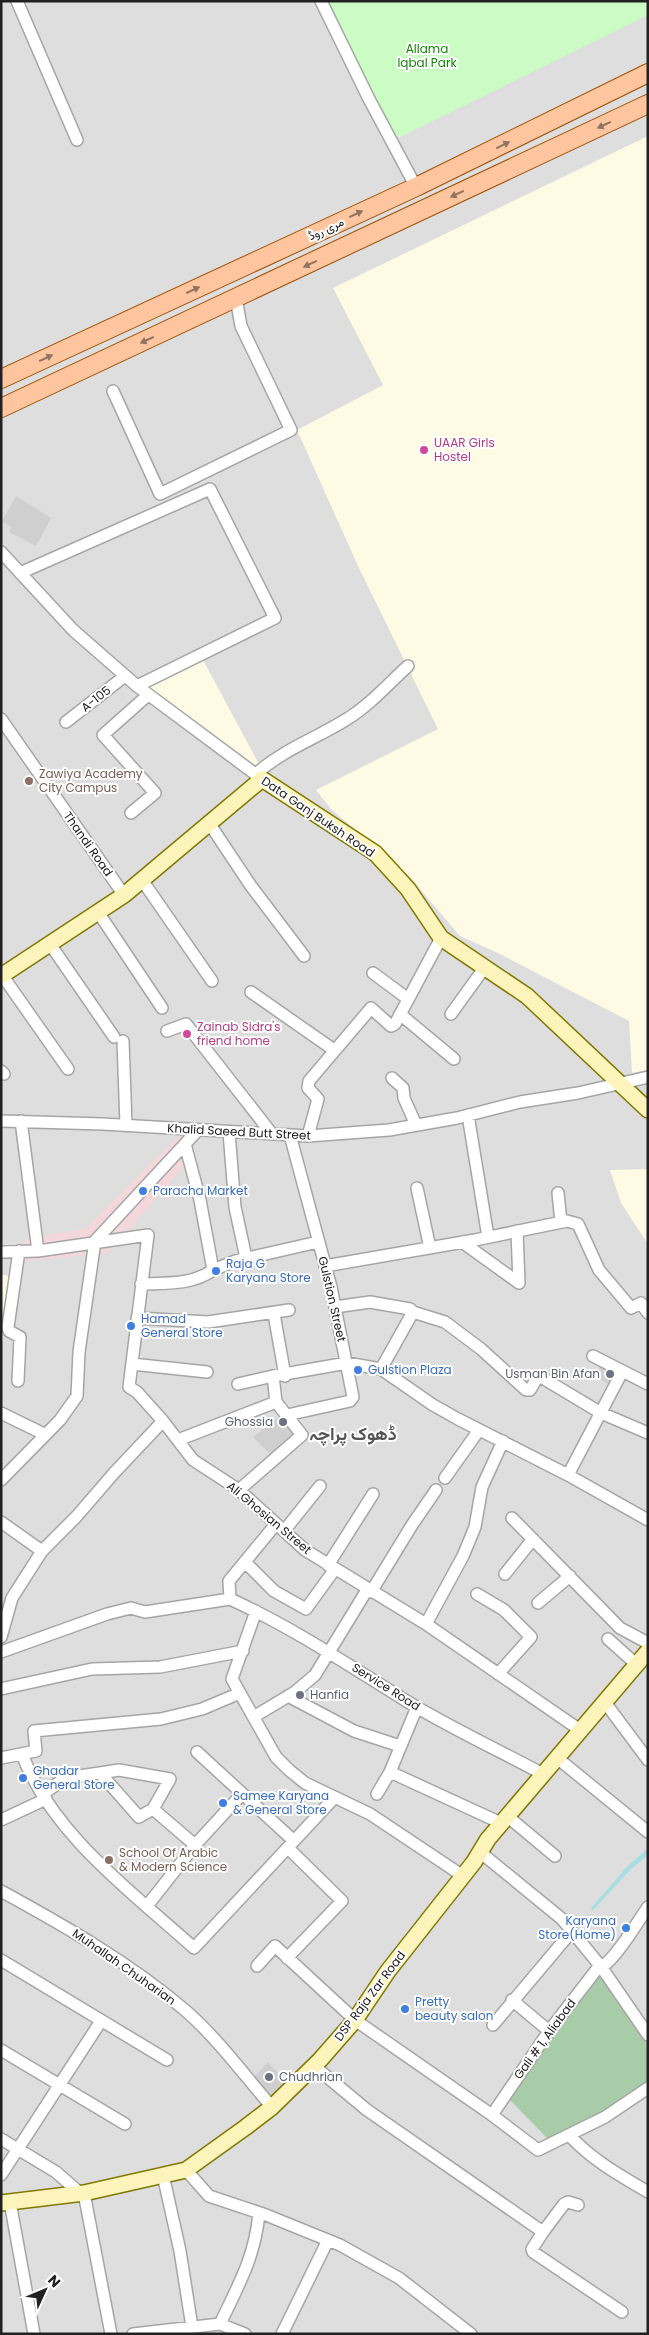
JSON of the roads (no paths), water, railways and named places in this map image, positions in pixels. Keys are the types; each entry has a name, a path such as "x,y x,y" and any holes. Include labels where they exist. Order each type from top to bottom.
{"main road":[{"name":"مری روڈ","path":"1,379 416,187 648,73"},
{"name":"مری روڈ","path":"1,408 648,104"}],"street":[{"path":"17,1 77,140"},
{"path":"321,1 369,99 416,187"},
{"path":"113,391 160,494 291,430 241,326 236,298"},
{"path":"20,573 210,489 275,618 137,686"},
{"name":"Data Ganj Buksh Road","path":"1,552 73,630 148,695 259,777 375,853 408,889 441,938 528,996 623,1084 648,1110"},
{"path":"68,1069 2,976 124,895 210,823 280,755 348,718 376,696 408,666"},
{"name":"A-105","path":"66,722 125,676"},
{"path":"131,813 155,793 104,735 148,695"},
{"name":"Thandi Road","path":"1,719 124,895"},
{"path":"210,823 256,893 304,956"},
{"path":"142,880 212,980"},
{"path":"98,912 162,1008"},
{"path":"308,1136 318,1099 307,1084 371,1008 391,1026 395,1024 441,938"},
{"path":"50,944 119,1039 126,1126"},
{"path":"452,1014 485,968"},
{"path":"373,973 408,999"},
{"path":"251,992 334,1050"},
{"path":"400,1014 454,1059"},
{"path":"167,1031 186,1024 272,1134"},
{"path":"392,1078 403,1088 404,1098 416,1125"},
{"name":"Khalid Saeed Butt Street","path":"1,1121 308,1136 389,1130 468,1116 520,1102 648,1078"},
{"path":"468,1116 488,1237"},
{"path":"21,1121 38,1250"},
{"path":"1,1480 44,1434 60,1420 76,1396 79,1352 95,1241 198,1130"},
{"path":"229,1132 235,1207 246,1258"},
{"name":"Gulstion Street","path":"288,1415 352,1400 347,1363 335,1307 290,1135"},
{"path":"185,1144 200,1200 213,1270"},
{"path":"417,1188 430,1248"},
{"path":"558,1193 561,1222"},
{"path":"325,1266 430,1248 561,1222 578,1224 600,1270 632,1308 646,1305"},
{"path":"462,1242 519,1283 517,1231"},
{"name":"Ali Ghosian Street","path":"95,1241 148,1235 129,1387 137,1392 163,1421 193,1460 239,1490 305,1550 369,1591 426,1624 580,1730"},
{"path":"1,1252 38,1250 95,1241"},
{"path":"141,1284 189,1282 203,1277 213,1270 246,1258 318,1242"},
{"path":"18,1381 20,1337 9,1330 8,1327 20,1251"},
{"path":"335,1307 370,1302 410,1309 413,1312 445,1322 481,1349 526,1390 530,1390 537,1378 541,1377 601,1413 648,1433"},
{"path":"137,1318 208,1322 274,1314 290,1310"},
{"path":"382,1369 413,1312"},
{"path":"239,1490 302,1435 276,1402 279,1376 274,1314"},
{"path":"593,1356 648,1384"},
{"path":"238,1384 347,1363 382,1369 433,1405 568,1475 648,1520"},
{"path":"132,1364 207,1372"},
{"path":"568,1475 622,1372"},
{"path":"178,1440 276,1402"},
{"path":"1,1413 44,1434"},
{"path":"1,1637 12,1598 42,1551 76,1517 163,1421"},
{"path":"445,1478 479,1430"},
{"path":"426,1624 472,1534 480,1510 482,1487 503,1441"},
{"path":"1,1652 107,1614 131,1608 145,1612 230,1599 229,1581 245,1562 320,1486"},
{"path":"255,1716 288,1696 315,1674 436,1490"},
{"path":"245,1562 274,1591 306,1609 373,1494"},
{"path":"512,1518 645,1655"},
{"path":"1,1522 42,1551"},
{"path":"505,1574 533,1539"},
{"path":"538,1603 570,1576"},
{"path":"477,1594 504,1610 531,1637 498,1674"},
{"name":"Service Road","path":"230,1599 256,1611 363,1672 418,1707 542,1774"},
{"path":"256,1611 232,1679 255,1716 276,1757 288,1770 305,1783 370,1814 463,1876"},
{"path":"608,1639 645,1655"},
{"path":"1,1689 92,1669 160,1667 242,1651"},
{"name":"DSP Raja Zar Road","path":"5,2203 82,2194 186,2170 272,2107 314,2066 355,2020 404,1950 463,1876 504,1820 645,1655"},
{"path":"1,1758 36,1751 34,1731 162,1719 202,1709 240,1693"},
{"path":"288,1696 354,1731 400,1746"},
{"path":"604,1701 648,1760"},
{"path":"377,1794 390,1772 418,1707"},
{"path":"197,1752 291,1844 342,1901 288,1958"},
{"path":"22,1754 31,1778 44,1797 104,1870 148,1906 194,1948 334,1798"},
{"path":"556,1758 648,1832"},
{"path":"1,1820 44,1797 65,1778 119,1770 170,1779 153,1809 139,1817 100,1773"},
{"path":"390,1772 504,1820 555,1856"},
{"path":"148,1906 195,1845 241,1795"},
{"path":"153,1809 195,1845"},
{"path":"480,1852 517,1884 545,1904 572,1931 602,1968 648,2035"},
{"name":"Muhallah Chuharian","path":"1,1891 76,1932 134,1971 185,2011 207,2032 272,2107"},
{"name":"Gali # 1, Aliabad","path":"492,2115 549,2031 597,1969 602,1968 648,1907"},
{"path":"493,2025 512,2000 572,1931"},
{"path":"256,1966 275,1946 355,2020 492,2115 538,2150 605,2117 648,2088"},
{"path":"1,1960 167,2060"},
{"path":"512,2000 549,2031"},
{"path":"1,2175 101,2021"},
{"path":"1,2050 125,2124"},
{"path":"314,2066 367,2110 544,2232"},
{"path":"569,2136 605,2167 648,2192"},
{"path":"1,2139 56,2172 82,2194 111,2334"},
{"path":"186,2170 209,2196 259,2212 328,2240 399,2278 471,2334"},
{"path":"164,2175 180,2251 192,2326"},
{"path":"578,2205 568,2202 564,2204 532,2249 533,2252 622,2312"},
{"path":"5,2203 34,2334"},
{"path":"220,2324 246,2269 256,2240 259,2212"},
{"path":"282,2334 328,2240"},
{"path":"133,2334 175,2331 192,2326 220,2324 245,2334"}],"waterway":[{"path":"648,1850 628,1868 593,1908 630,1868 648,1853"}],"place":[{"name":"UAAR Girls Hostel","path":"424,450"},
{"name":"Zawiya Academy City Campus","path":"29,781"},
{"name":"Zainab Sidra's friend home","path":"187,1034"},
{"name":"Paracha Market","path":"143,1191"},
{"name":"Raja G Karyana Store","path":"216,1271"},
{"name":"Hamad General Store","path":"131,1326"},
{"name":"Gulstion Plaza","path":"358,1370"},
{"name":"Usman Bin Afan","path":"610,1374"},
{"name":"Ghossia","path":"283,1422"},
{"name":"Hanfia","path":"300,1695"},
{"name":"Ghadar General Store","path":"23,1778"},
{"name":"Samee Karyana & General Store","path":"223,1803"},
{"name":"School Of Arabic & Modern Science","path":"109,1860"},
{"name":"Karyana Store(Home)","path":"626,1928"},
{"name":"Pretty beauty salon","path":"405,2009"},
{"name":"Chudhrian","path":"269,2077"}],"district":[{"name":"ڈھوک پراچہ","path":"353,1434"}],"park label":[{"name":"Allama Iqbal Park","path":"427,56"}]}
